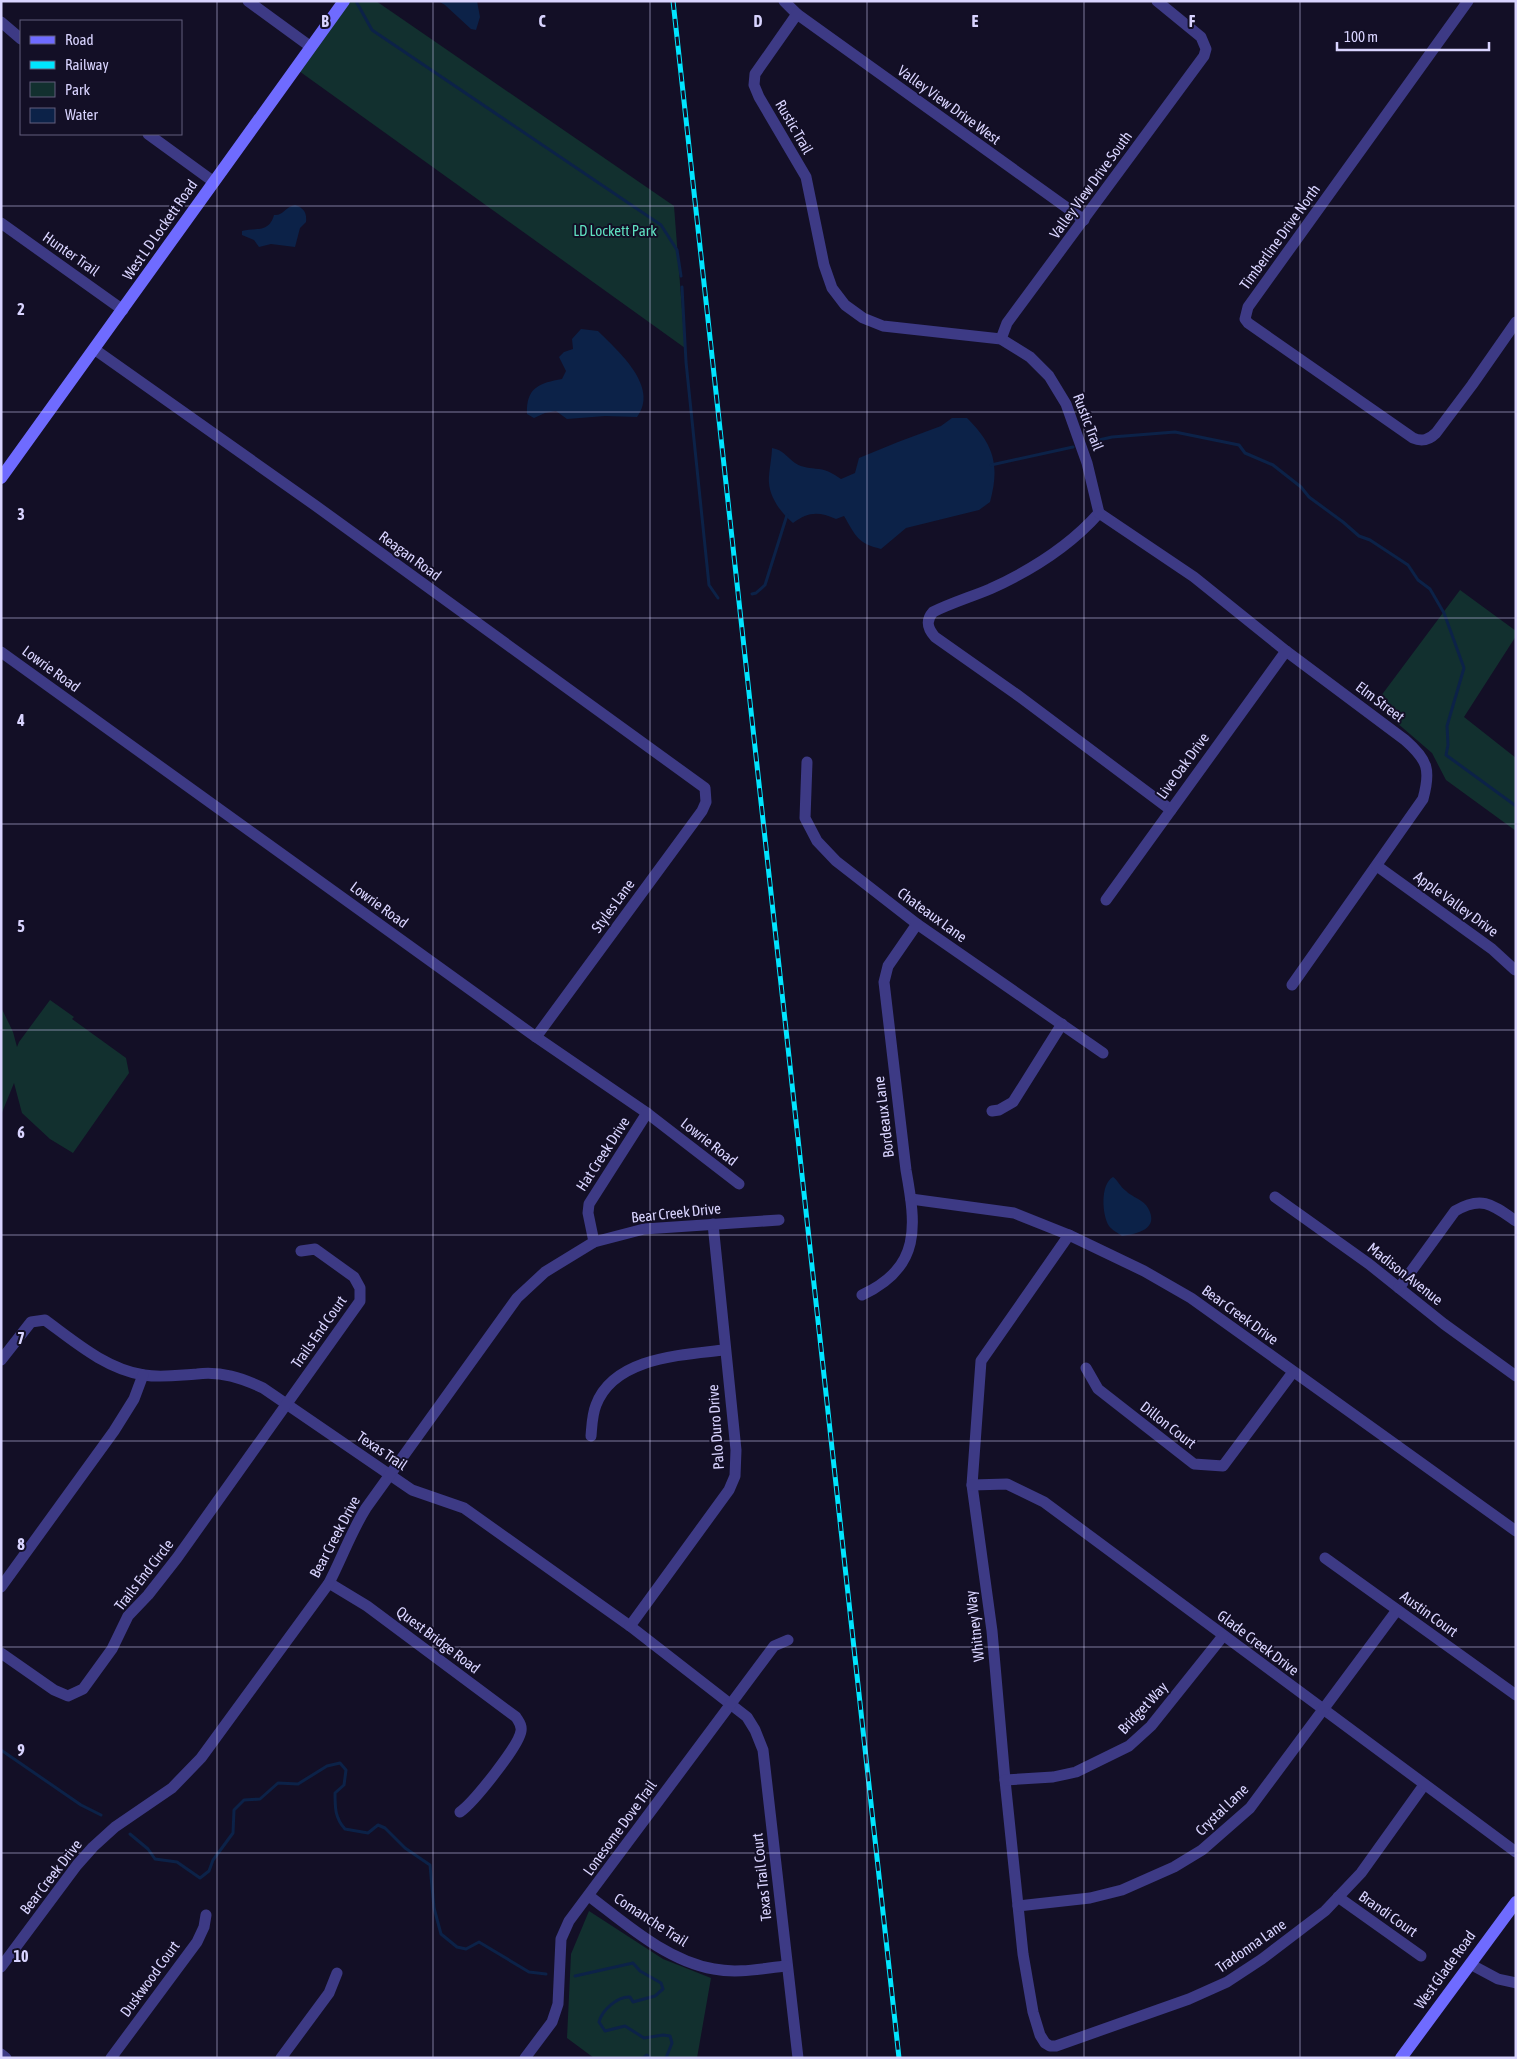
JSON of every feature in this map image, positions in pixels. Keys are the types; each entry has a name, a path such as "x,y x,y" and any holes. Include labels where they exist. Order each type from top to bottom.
{"main road":[{"name":"West L D Lockett Road","path":"1,478 344,1"},
{"name":"West Glade Road","path":"1403,2055 1516,1902"}],"street":[{"path":"248,1 311,47"},
{"name":"Valley View Drive West","path":"784,1 797,14 1084,220"},
{"name":"Valley View Drive South","path":"1001,339 1007,324 1204,56 1205,42 1201,37 1157,1"},
{"name":"Timberline Drive North","path":"1468,1 1244,315 1248,323 1418,440 1429,439 1436,433 1516,322"},
{"name":"Rustic Trail","path":"797,14 755,74 754,84 759,97 806,177 824,265 832,288 845,305 863,318 883,326 1001,339 1030,356 1049,376 1062,395 1087,462 1099,513"},
{"path":"1,22 20,38"},
{"path":"149,135 214,182"},
{"name":"Hunter Trail","path":"1,223 123,310"},
{"name":"Reagan Road","path":"94,349 316,506 689,776 704,788 705,791"},
{"path":"1099,513 1072,542 998,585 933,612 928,617 928,626 935,637 1016,694 1171,810"},
{"name":"Elm Street","path":"1099,513 1194,577 1286,651 1405,740 1425,760 1428,778 1423,799 1292,985"},
{"name":"Live Oak Drive","path":"1106,900 1286,651"},
{"name":"Lowrie Road","path":"1,652 536,1037 647,1113 739,1184"},
{"name":"Chateaux Lane","path":"807,762 804,798 805,818 817,841 836,861 917,924 1103,1053"},
{"name":"Styles Lane","path":"536,1037 702,811 706,802 705,791"},
{"name":"Apple Valley Drive","path":"1377,866 1492,949 1515,970"},
{"name":"Bordeaux Lane","path":"862,1295 892,1276 904,1258 912,1235 911,1199 884,982 888,966 917,924"},
{"path":"992,1111 998,1110 1012,1102 1062,1024"},
{"name":"Hat Creek Drive","path":"594,1242 588,1213 589,1204 647,1113"},
{"name":"Madison Avenue","path":"1275,1197 1369,1264 1444,1324 1516,1376"},
{"name":"Bear Creek Drive","path":"911,1199 1014,1213 1069,1235 1144,1271 1191,1298 1516,1531"},
{"path":"1399,1288 1455,1211 1460,1208 1476,1203 1493,1204 1516,1221"},
{"name":"Bear Creek Drive","path":"1,1967 77,1865 93,1847 115,1827 172,1788 201,1758 329,1583 356,1524 517,1298 545,1272 594,1242 644,1229 779,1220"},
{"name":"Palo Duro Drive","path":"630,1626 719,1505 735,1476 736,1450 712,1224"},
{"name":"Whitney Way","path":"1042,2038 1033,2012 1024,1964 992,1631 972,1485 981,1361 1069,1235"},
{"name":"Trails End Court","path":"288,1403 360,1301 360,1288 354,1277 315,1249 301,1251"},
{"name":"Texas Trail","path":"1,1360 31,1322 45,1320 92,1355 143,1375 170,1377 198,1373 220,1374 240,1378 263,1388 288,1403 412,1490 464,1508 630,1626 729,1705"},
{"path":"591,1436 593,1414 597,1403 610,1385 627,1372 658,1359 724,1350"},
{"name":"Dillon Court","path":"1086,1368 1098,1389 1194,1464 1222,1466 1294,1372"},
{"path":"1,1587 114,1431 134,1399 143,1375"},
{"name":"Trails End Circle","path":"1,1653 54,1690 68,1696 83,1689 112,1649 128,1616 148,1595 177,1558 288,1403"},
{"name":"Glade Creek Drive","path":"972,1485 1007,1484 1044,1502 1322,1711 1516,1852"},
{"name":"Austin Court","path":"1325,1558 1516,1695"},
{"name":"Quest Bridge Road","path":"329,1583 367,1606 516,1717 520,1723 521,1730 517,1742 473,1800 460,1812"},
{"name":"Crystal Lane","path":"1018,1906 1090,1898 1122,1890 1174,1867 1202,1850 1250,1808 1397,1610"},
{"name":"Bridget Way","path":"1005,1780 1053,1777 1076,1772 1128,1746 1151,1726 1222,1636"},
{"name":"Lonesome Dove Trail","path":"525,2058 552,2022 558,2004 561,1939 569,1920 589,1896 774,1646 788,1640"},
{"name":"Texas Trail Court","path":"729,1705 747,1717 755,1730 763,1750 798,2058"},
{"name":"Tradonna Lane","path":"1042,2038 1050,2046 1056,2046 1190,1999 1227,1982 1262,1960 1326,1911 1361,1873 1424,1785"},
{"name":"Comanche Trail","path":"589,1896 631,1928 689,1963 715,1970 738,1971 787,1966"},
{"name":"Brandi Court","path":"1338,1897 1421,1956"},
{"name":"Duskwood Court","path":"111,2058 197,1942 204,1927 206,1915"},
{"path":"1470,1964 1498,1979 1516,1983"},
{"path":"282,2058 328,1993 337,1973"},
{"path":"1,2054 6,2058"}],"green space":[{"name":"LD Lockett Park","path":"349,1 376,1 674,206 685,348 299,71"},
{"path":"1460,590 1516,631 1516,636 1464,717 1516,758 1516,831 1446,780 1432,753 1375,704"},
{"path":"50,1000 74,1017 72,1019 126,1058 129,1073 73,1153 50,1139 22,1113 14,1083 1,1115 1,1007 13,1032 17,1047"},
{"path":"589,1911 663,1959 711,1978 697,2058 594,2058 567,2038 571,1954"}],"water":[{"path":"438,1 477,1 480,17 476,30 471,29"},
{"path":"295,205 303,209 306,222 300,228 295,247 271,244 259,247 254,240 242,235 242,231 261,229 269,225 274,215 280,214"},
{"path":"581,329 598,331 634,370 643,394 643,406 637,417 605,416 567,419 556,411 534,418 527,414 529,398 536,388 547,382 562,379 566,371 559,357 564,352 573,349 572,339"},
{"path":"952,418 967,418 983,437 992,456 994,477 990,502 979,510 906,528 881,549 873,547 858,538 844,516 836,519 813,514 793,523 774,500 769,480 772,448 782,452 798,465 825,470 841,479 855,473 859,458 941,426"},
{"path":"1113,1177 1124,1189 1148,1208 1151,1221 1149,1226 1140,1232 1122,1236 1109,1226 1105,1215 1104,1193 1106,1186"}],"waterway":[{"path":"357,3 372,30 661,225 677,250 681,276"},
{"path":"682,287 686,362 709,585 718,598"},
{"path":"1090,442 1112,437 1175,432 1239,445 1245,453 1273,465 1301,487 1309,497 1359,536 1370,540 1408,565 1418,580 1430,589 1444,613 1464,668 1447,726 1448,745 1446,755 1516,806"},
{"path":"991,465 1073,447"},
{"path":"752,594 765,585 787,515"},
{"path":"1,1750 81,1805 101,1815"},
{"path":"130,1834 148,1849 155,1859 177,1862 200,1878 209,1871 213,1860 233,1833 234,1810 244,1800 260,1799 278,1783 298,1784 327,1766 340,1763 346,1770 344,1785 335,1793 339,1821 345,1829 368,1833 378,1825 385,1828 405,1848 430,1865 434,1908 441,1934 457,1947 466,1949 479,1942 529,1972 546,1974"},
{"path":"575,1976 633,1963 640,1971 661,1983 663,1989 655,1996 633,2002 630,1997 616,2001 603,2013 599,2022 605,2031 625,2026 644,2038 663,2035 670,2036 672,2043 666,2058"},
{"path":"643,2058 647,2055 650,2058"}],"railway":[{"path":"673,1 899,2058"}]}
